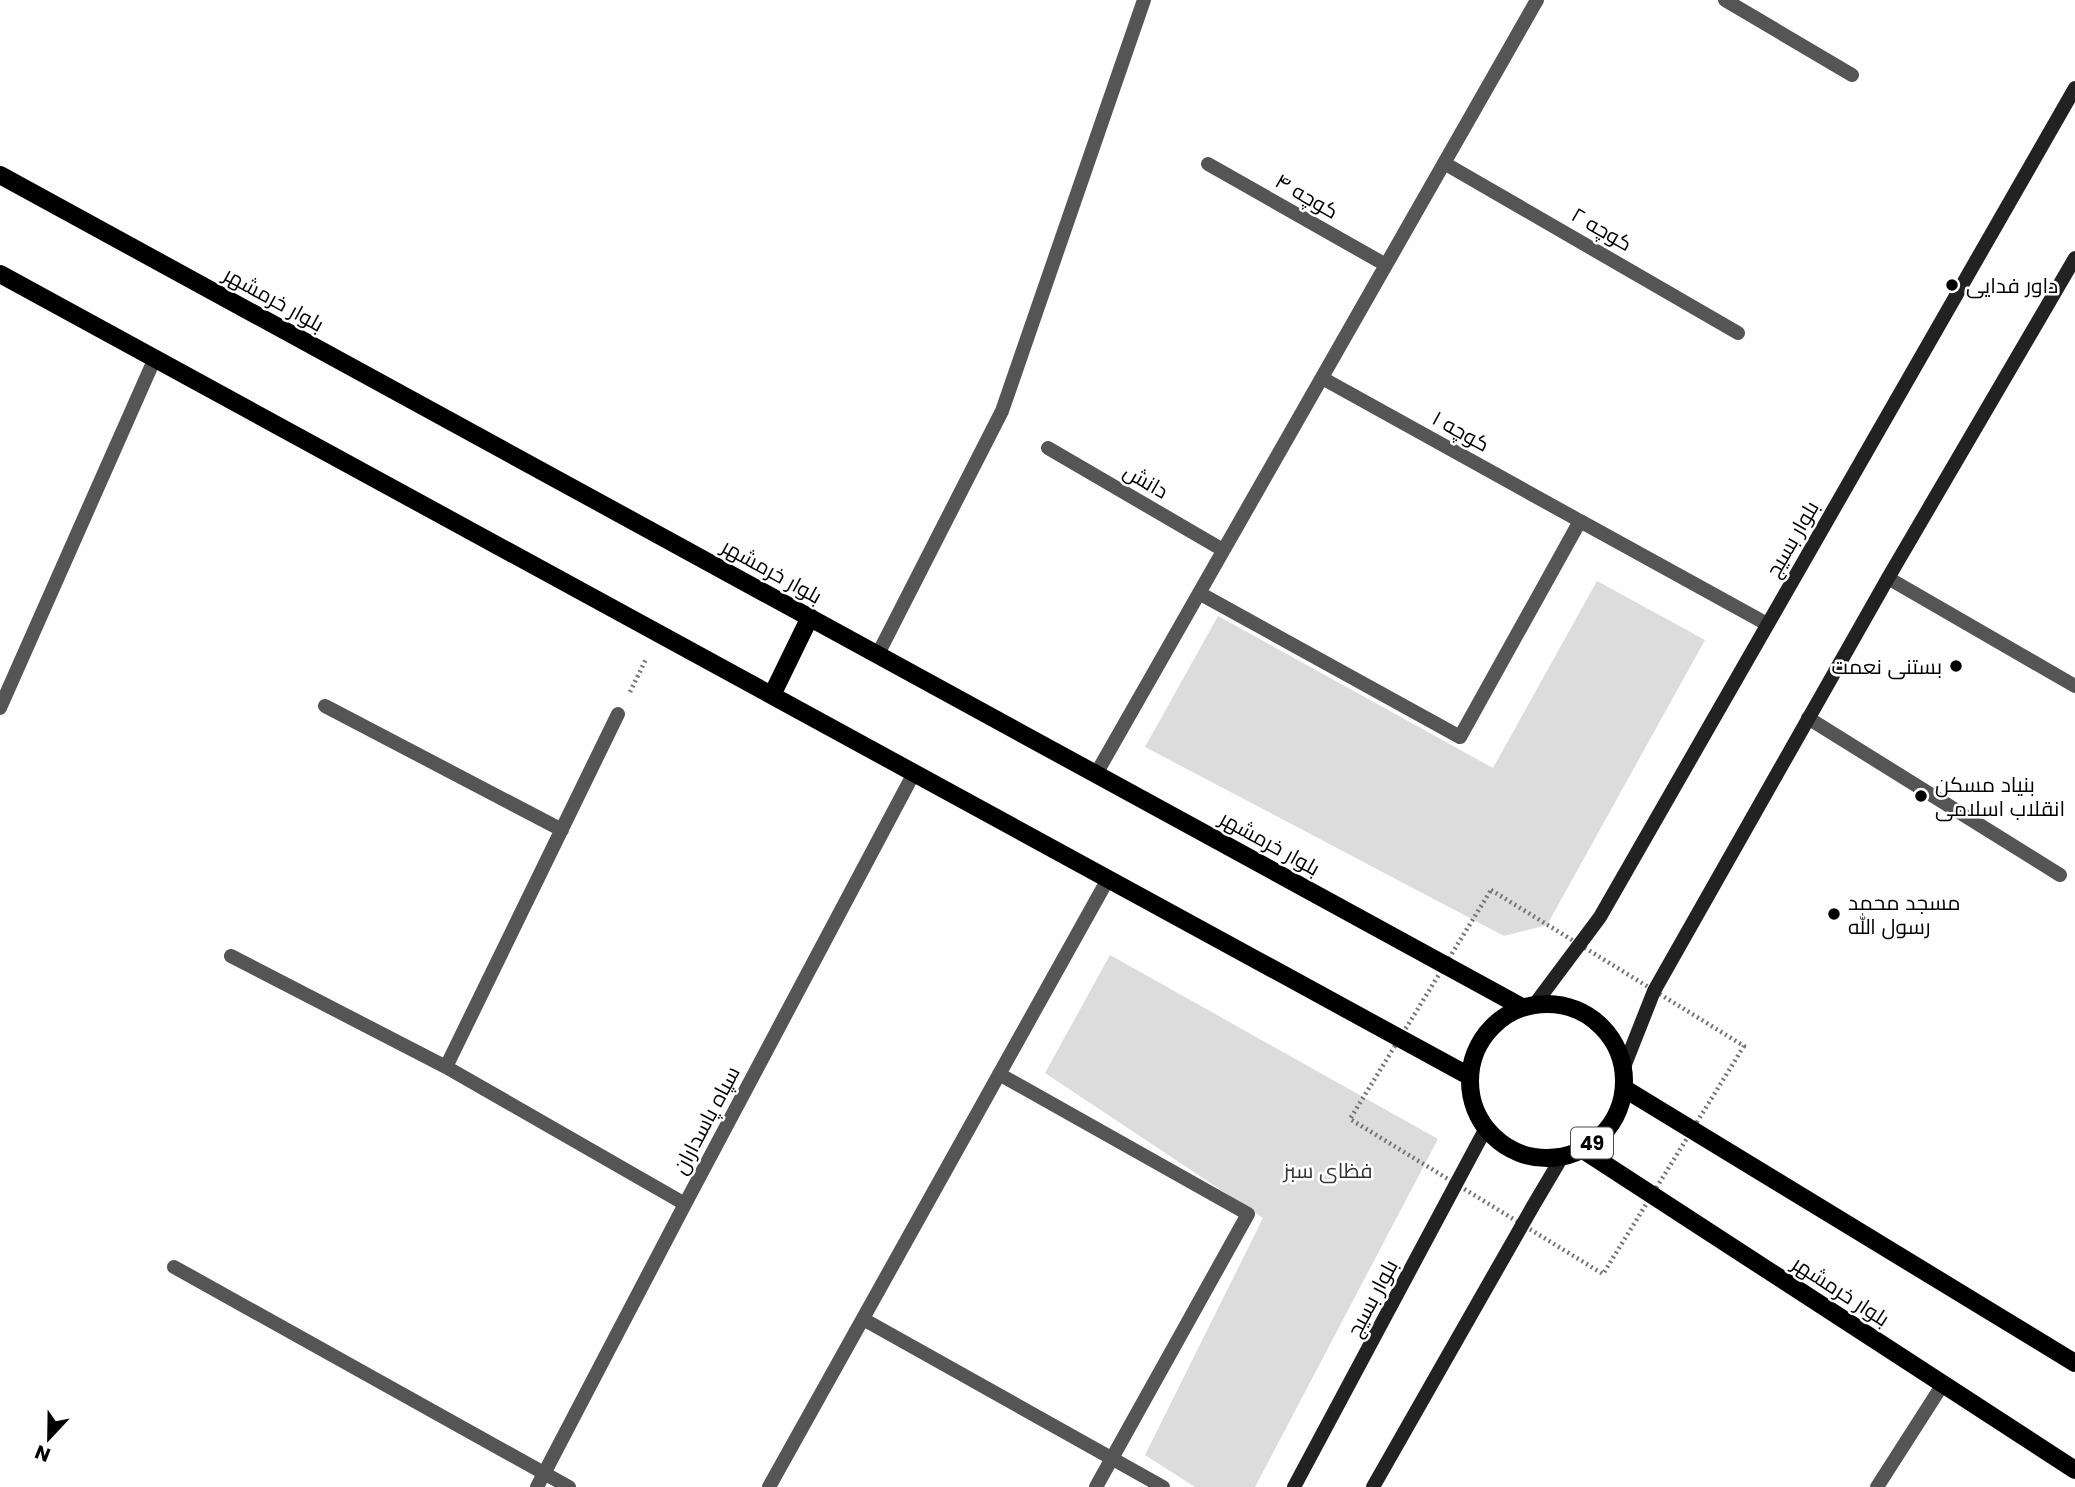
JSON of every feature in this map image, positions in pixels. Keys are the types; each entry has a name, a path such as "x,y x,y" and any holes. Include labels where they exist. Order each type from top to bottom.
{"main road":[{"name":"بلوار بسیج","path":"1529,1005 1600,917 2075,88"},
{"name":"بلوار خرمشهر","path":"0,175 1445,965 1529,1005"},
{"name":"49","path":"1624,1068 1654,991 1888,578 2075,258"},
{"path":"0,274 1469,1076 1474,1054 1485,1033 1502,1017 1529,1005"},
{"path":"772,695 810,617"},
{"name":"49","path":"1469,1076 1473,1104 1486,1128 1502,1144 1520,1154 1541,1158 1563,1157 1583,1150 1604,1135 1618,1114 1625,1089 1624,1068 1616,1045 1602,1025 1582,1011 1560,1004 1529,1005"},
{"path":"1625,1089 2075,1363"},
{"name":"بلوار بسیج","path":"1294,1487 1486,1128"},
{"name":"بلوار خرمشهر","path":"1583,1150 2075,1470"},
{"name":"49","path":"1373,1487 1563,1157"}],"street":[{"path":"878,654 1002,411 1144,0"},
{"path":"1096,774 1537,0"},
{"path":"1725,0 1852,75"},
{"name":"کوچه ۲","path":"1444,163 1738,333"},
{"name":"کوچه ۴","path":"1208,164 1386,265"},
{"path":"0,708 155,358"},
{"name":"کوچه ۱","path":"1322,378 1767,624"},
{"name":"دانش","path":"1048,448 1223,550"},
{"path":"1199,593 1460,737 1580,521"},
{"path":"1888,578 2075,686"},
{"path":"325,706 562,830"},
{"path":"446,1067 618,714"},
{"path":"1808,718 2060,875"},
{"name":"سپاه پاسداران","path":"537,1487 914,773"},
{"path":"769,1487 1108,879"},
{"path":"231,956 446,1067 685,1204"},
{"path":"999,1074 1248,1214 1096,1487"},
{"path":"174,1267 569,1487"},
{"path":"863,1319 1163,1487"},
{"path":"1877,1487 1943,1384"}],"path":[{"path":"618,714 659,634"},
{"path":"1491,890 1744,1046 1603,1274 1350,1119 1445,965 1491,890"}],"green space":[{"path":"1597,581 1705,640 1547,925 1504,936 1145,747 1218,616 1493,768"},
{"name":"فظای سبز","path":"1110,955 1438,1139 1255,1487 1195,1487 1145,1455 1263,1218 1045,1073"}],"place":[{"name":"داور فدایی","path":"1952,285"},
{"name":"بستنی نعمت","path":"1956,666"},
{"name":"بنیاد مسکن انقلاب اسلامی","path":"1921,796"},
{"name":"مسجد محمد رسول الله","path":"1834,914"}]}
